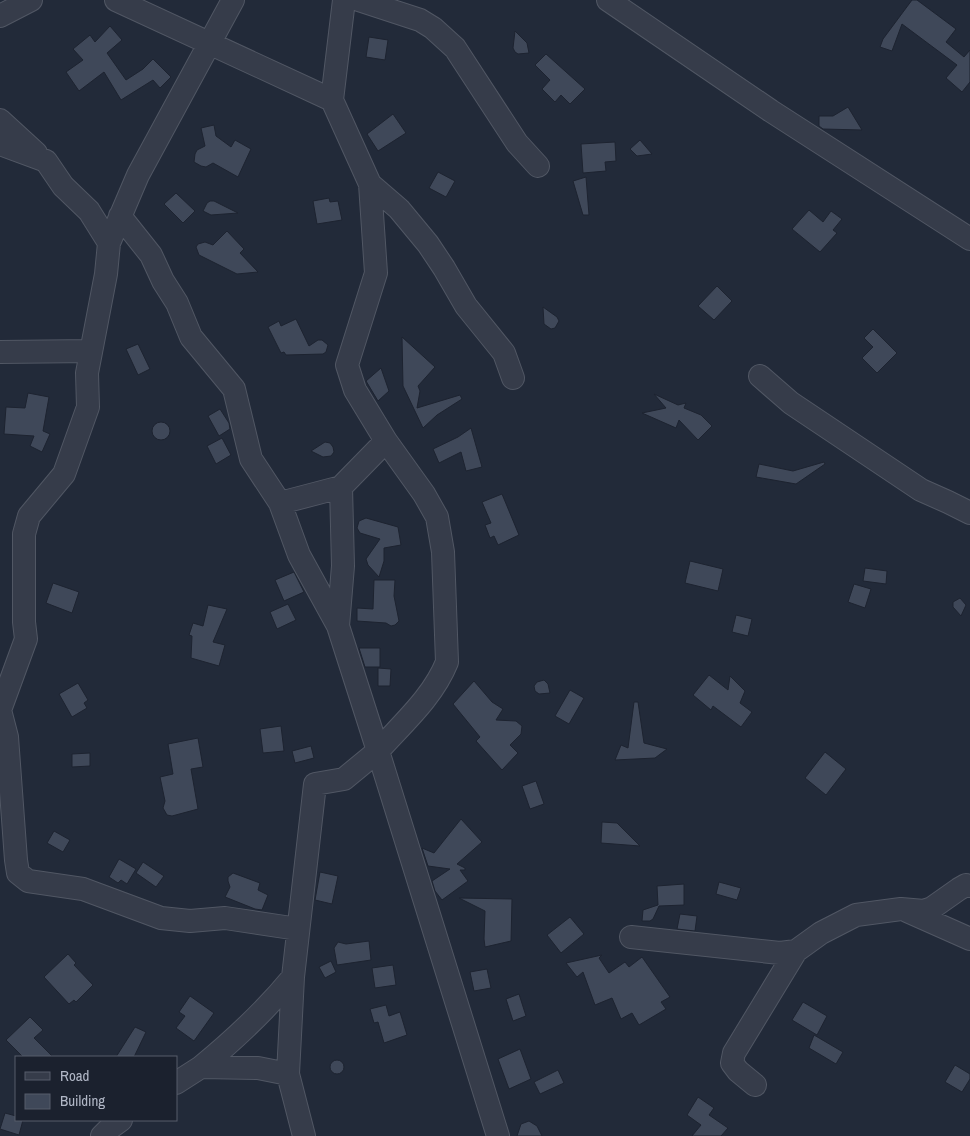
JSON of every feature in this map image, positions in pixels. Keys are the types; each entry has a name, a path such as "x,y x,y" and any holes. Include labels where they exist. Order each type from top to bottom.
{"street":[{"path":"0,16 31,0"},
{"path":"233,0 138,175 109,243 106,274 87,373 88,407 64,474 29,516 26,523 24,544 24,622 26,639 0,710 7,737 18,873 28,881 83,889 161,918 190,921 225,918 298,929"},
{"path":"304,1136 288,1074 293,977 315,784 344,779 378,750 430,694 441,678 447,662 443,552 437,517 424,494 386,441 355,390 347,365 376,273 370,184 332,100 344,0"},
{"path":"359,0 420,20 444,37 455,48 517,143 538,166"},
{"path":"608,0 772,111 970,239"},
{"path":"115,1 332,100"},
{"path":"0,120 46,161 63,186 89,211 109,243"},
{"path":"0,144 46,161"},
{"path":"370,184 399,209 428,244 466,306 504,353 513,378"},
{"path":"120,216 151,255 191,337 234,389 251,459 280,503 299,555 338,626 498,1136"},
{"path":"0,352 91,351"},
{"path":"760,376 791,403 921,490 970,513"},
{"path":"280,503 340,487 386,441"},
{"path":"338,626 343,566 340,487"},
{"path":"756,1085 738,1071 732,1062 734,1054 796,951 821,933 847,919 864,913 901,909 924,911 932,908 966,885 970,886"},
{"path":"901,909 970,939"},
{"path":"631,937 780,953 796,951"},
{"path":"178,1082 201,1067 229,1044 271,1003 293,977"},
{"path":"201,1067 258,1068 288,1074"},
{"path":"102,1136 120,1121"}],"building":[{"path":"912,0 917,0 956,29 946,42 964,57 970,50 970,82 962,92 946,78 957,65 902,24 892,51 880,47 883,39"},
{"path":"110,26 122,40 107,53 126,80 143,69 153,59 171,77 160,88 153,80 121,100 104,72 79,91 66,72 83,60 73,49 90,35 95,42"},
{"path":"515,31 527,43 529,53 518,54 515,52 513,48"},
{"path":"369,37 388,40 385,60 366,57"},
{"path":"546,54 585,89 570,104 561,95 555,102 542,89 550,80 535,65"},
{"path":"848,107 862,130 823,129 819,126 819,116 833,116"},
{"path":"393,114 406,133 378,151 367,134"},
{"path":"214,125 216,136 231,147 235,140 251,149 238,177 213,163 206,167 194,162 197,150 205,146 201,128"},
{"path":"640,140 652,154 637,156 630,149"},
{"path":"615,142 616,161 605,162 606,171 583,173 581,144"},
{"path":"438,172 455,181 446,197 429,188"},
{"path":"586,177 589,215 583,215 573,181"},
{"path":"176,193 195,211 183,223 164,204"},
{"path":"329,198 330,202 338,201 342,220 317,224 313,201"},
{"path":"210,201 214,201 238,213 211,215 203,211"},
{"path":"809,210 823,222 831,211 842,219 833,230 837,233 820,252 792,229"},
{"path":"227,231 244,249 240,253 258,272 237,274 199,255 196,247 198,244 205,242 213,245"},
{"path":"717,286 732,301 714,320 698,306"},
{"path":"543,307 557,317 559,321 555,328 551,329 544,324"},
{"path":"296,319 309,346 318,340 322,340 328,345 326,352 323,354 286,355 284,352 281,353 268,327 279,321 281,326"},
{"path":"873,329 897,353 877,373 862,358 873,347 864,338"},
{"path":"402,337 435,367 418,386 420,391 417,408 460,395 462,399 437,415 423,428 403,386"},
{"path":"138,344 150,369 138,375 126,349"},
{"path":"381,368 389,391 378,401 366,381"},
{"path":"28,393 49,397 43,431 50,434 42,452 30,446 34,436 4,434 6,407 25,408"},
{"path":"654,394 678,405 686,403 684,408 701,415 712,426 698,440 679,420 676,428 642,413 666,408"},
{"path":"220,409 229,423 230,429 219,436 208,416"},
{"path":"161,422 167,425 170,431 167,437 161,440 155,437 152,431 155,425"},
{"path":"471,428 482,467 466,471 461,452 439,463 433,449 458,437"},
{"path":"222,438 231,455 216,464 207,446"},
{"path":"325,442 330,443 333,447 334,452 331,456 323,457 311,451"},
{"path":"824,462 825,464 796,484 756,477 759,464 793,471"},
{"path":"502,494 519,535 498,545 494,536 490,538 485,525 491,523 482,502"},
{"path":"366,518 398,527 401,545 384,548 384,561 379,577 368,565 366,559 380,539 360,533 357,528 359,521"},
{"path":"690,561 723,569 718,591 685,583"},
{"path":"865,568 887,571 886,584 863,581"},
{"path":"294,572 304,592 284,601 275,580"},
{"path":"374,580 395,580 394,596 399,621 395,625 357,621 357,608 373,609"},
{"path":"53,583 79,592 72,613 46,603"},
{"path":"854,584 871,589 865,608 848,602"},
{"path":"960,598 966,605 961,616 953,607 953,602"},
{"path":"288,604 296,620 277,629 270,612"},
{"path":"208,605 227,609 213,642 225,645 219,666 191,658 192,636 189,635 193,623 203,626"},
{"path":"736,615 752,619 748,636 732,632"},
{"path":"359,648 380,648 380,667 365,667"},
{"path":"378,668 391,669 390,686 378,686"},
{"path":"709,675 728,690 730,676 745,691 740,703 752,712 741,727 713,706 711,710 693,695"},
{"path":"544,680 548,684 550,693 539,694 535,691 534,686 537,682"},
{"path":"474,681 492,702 503,709 496,720 516,721 522,726 521,734 510,745 518,753 502,770 476,741 480,737 453,704"},
{"path":"78,683 88,700 84,703 87,708 72,717 59,694"},
{"path":"570,690 584,698 569,724 555,716"},
{"path":"634,702 638,702 644,743 667,749 655,758 615,760 621,745 628,748"},
{"path":"281,726 284,751 263,753 260,729"},
{"path":"198,738 203,767 191,769 198,809 172,816 167,815 163,808 165,801 160,777 173,774 168,744"},
{"path":"311,746 314,758 295,763 292,751"},
{"path":"825,752 846,769 826,795 805,778"},
{"path":"90,753 90,766 72,767 72,754"},
{"path":"536,781 544,804 530,809 522,786"},
{"path":"461,819 482,842 457,864 465,868 465,870 460,870 468,881 442,900 435,891 432,881 450,869 428,866 422,848 434,853"},
{"path":"602,822 617,823 640,846 601,843"},
{"path":"54,831 70,840 63,852 47,843"},
{"path":"119,859 136,869 127,884 121,880 118,883 109,877"},
{"path":"143,862 164,876 156,887 136,873"},
{"path":"320,872 338,876 332,904 315,900"},
{"path":"233,873 260,883 258,890 268,895 262,910 225,897 230,887 228,877"},
{"path":"719,882 741,888 737,900 716,894"},
{"path":"684,884 684,905 659,906 653,919 642,921 643,910 658,905 657,886"},
{"path":"459,898 512,899 511,941 485,947 485,911"},
{"path":"680,914 697,916 695,931 677,929"},
{"path":"570,917 584,934 561,953 547,935"},
{"path":"369,941 371,960 337,965 334,948 338,942 346,944"},
{"path":"68,954 76,963 74,965 93,985 76,1002 74,1000 69,1004 44,977"},
{"path":"602,955 599,958 609,973 625,962 629,967 642,957 670,997 661,1002 666,1009 639,1025 632,1013 621,1019 612,998 595,1005 583,972 577,977 566,963"},
{"path":"331,961 336,972 325,978 319,967"},
{"path":"393,965 396,985 375,988 372,968"},
{"path":"487,969 491,988 474,991 470,972"},
{"path":"519,994 526,1016 513,1021 506,999"},
{"path":"190,996 214,1013 194,1041 176,1028 185,1016 179,1012"},
{"path":"803,1002 827,1016 817,1035 792,1020"},
{"path":"386,1005 389,1016 400,1012 407,1035 384,1043 378,1022 374,1023 370,1009"},
{"path":"30,1017 43,1030 34,1038 52,1056 22,1056 6,1040"},
{"path":"135,1027 146,1032 134,1056 117,1056"},
{"path":"814,1035 843,1052 836,1064 809,1048"},
{"path":"520,1049 531,1079 509,1089 498,1059"},
{"path":"334,1060 340,1060 344,1067 340,1074 334,1074 330,1070 330,1064"},
{"path":"955,1065 970,1074 970,1079 962,1092 945,1082"},
{"path":"558,1070 564,1083 540,1094 534,1082"},
{"path":"698,1097 714,1108 709,1115 728,1128 721,1136 692,1136 701,1125 687,1115"},
{"path":"5,1113 15,1116 15,1121 23,1121 19,1135 0,1129"},
{"path":"529,1121 537,1126 542,1136 517,1136 521,1124"}]}
